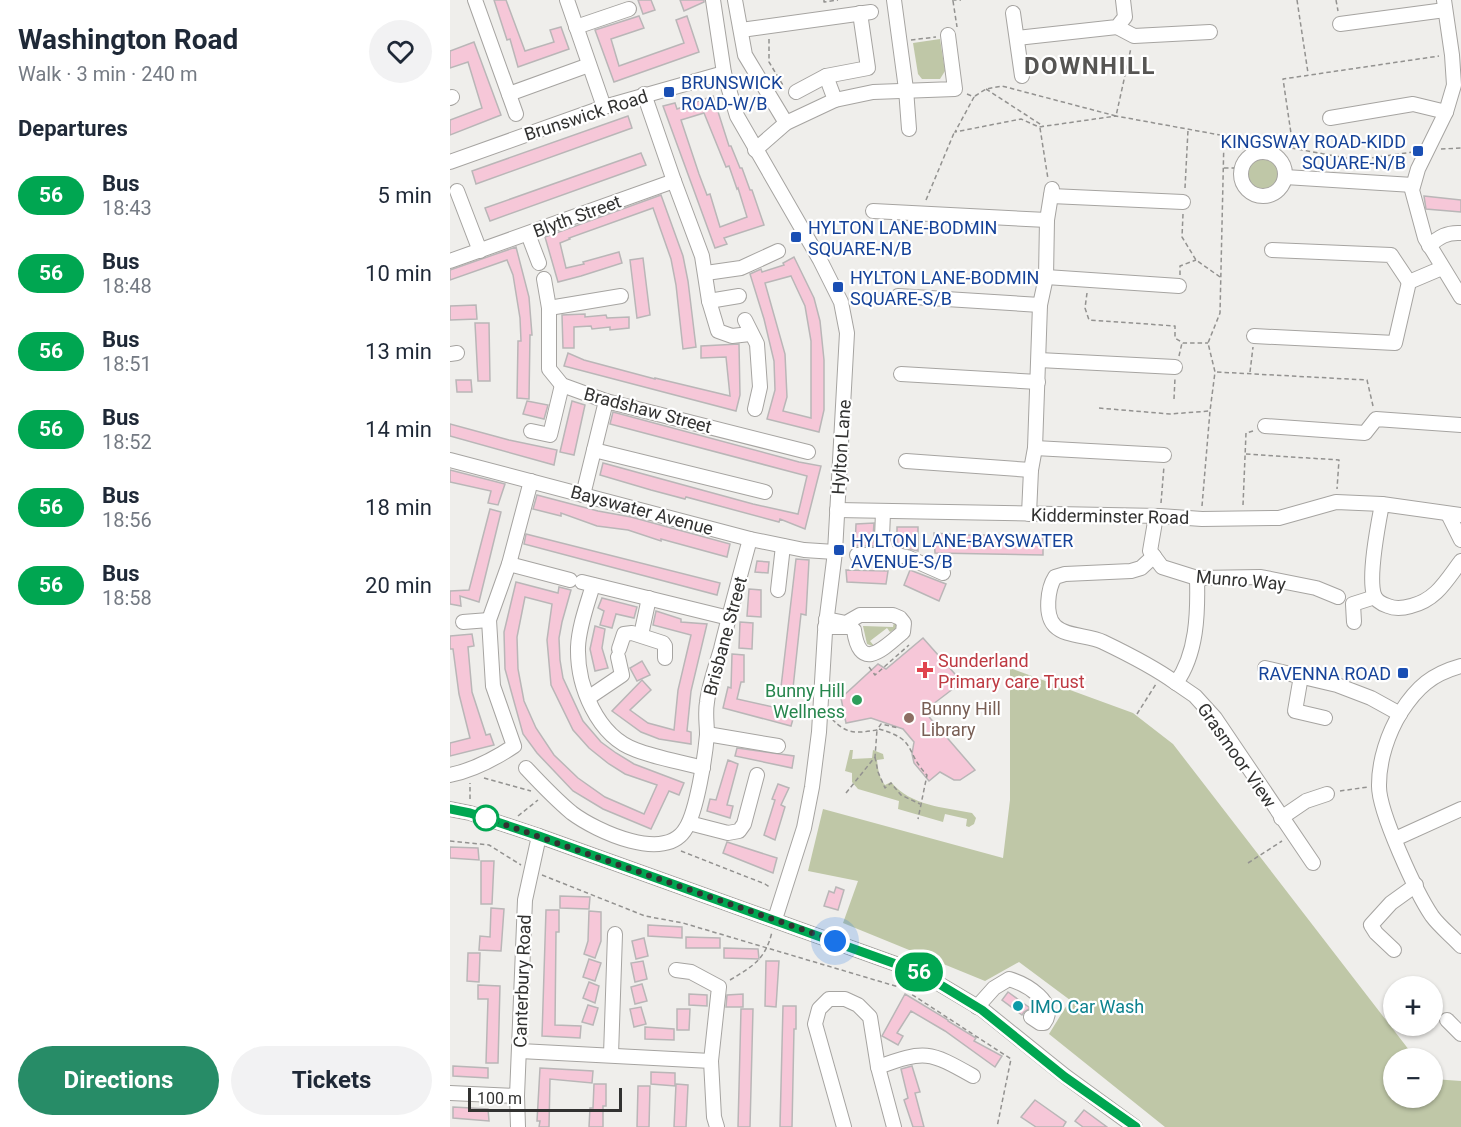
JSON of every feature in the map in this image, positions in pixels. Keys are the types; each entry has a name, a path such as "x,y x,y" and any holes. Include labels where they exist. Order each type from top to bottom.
{"street":[{"path":"475,0 516,114"},
{"path":"567,0 604,107"},
{"name":"Hylton Lane","path":"713,0 724,73 737,116 820,260 841,302 847,333 835,552 826,623 820,715 812,787 804,828 775,919"},
{"path":"735,0 745,55 786,123"},
{"path":"894,0 909,129"},
{"path":"1117,27 1125,17 1123,0"},
{"path":"1340,24 1444,5 1455,52 1454,85 1446,112 1427,150 1413,187 1418,218 1429,246 1461,297"},
{"path":"576,27 628,9"},
{"path":"741,30 866,13 868,68 826,76 796,92"},
{"path":"1013,13 1022,76"},
{"path":"1017,38 1117,27 1134,36 1210,32"},
{"path":"755,150 786,123 835,100 873,92 955,89 948,35"},
{"path":"510,94 589,64"},
{"name":"Brunswick Road","path":"450,162 644,94 724,73"},
{"path":"826,76 835,100"},
{"path":"644,94 702,256 709,301 718,331 732,336 750,334"},
{"path":"1330,118 1413,104 1446,112"},
{"path":"1263,152 1271,153 1282,163 1285,177 1278,190 1266,196 1258,196 1242,183 1241,168 1250,156 1263,152"},
{"path":"1285,177 1413,187"},
{"name":"Blyth Street","path":"450,261 674,182"},
{"path":"457,191 480,251"},
{"path":"1029,514 1031,470 1035,448 1040,305 1046,277 1047,220 1051,192 1183,202"},
{"path":"873,211 1047,220"},
{"path":"1429,246 1451,232 1461,232"},
{"path":"528,234 539,263"},
{"path":"1254,336 1395,343 1409,282 1391,255 1272,250"},
{"path":"706,273 741,268 778,251"},
{"path":"1409,282 1442,268"},
{"path":"1046,277 1179,286"},
{"name":"Bradshaw Street","path":"544,279 549,308 549,369 562,385 606,401 752,433 808,452"},
{"path":"549,308 621,296"},
{"path":"709,301 739,296"},
{"path":"898,296 1040,305"},
{"path":"745,320 757,344 760,387 754,409"},
{"path":"1039,360 1175,367"},
{"path":"901,374 1038,382"},
{"path":"531,431 550,435 562,385"},
{"path":"584,495 606,401"},
{"path":"1265,426 1365,433 1376,419 1461,425"},
{"path":"1035,448 1164,455"},
{"path":"594,450 765,492"},
{"name":"Bayswater Avenue","path":"450,460 750,539 783,546 835,552"},
{"path":"906,461 1031,470"},
{"path":"450,775 470,770 496,759 514,746 493,686 489,620 510,564 531,481"},
{"name":"Kidderminster Road","path":"837,510 1158,516 1202,519 1280,518 1336,502 1382,504 1455,514"},
{"path":"1382,504 1376,534 1372,585 1375,597 1387,606 1405,607 1429,599 1461,561"},
{"path":"884,512 882,538 886,553"},
{"path":"1455,514 1461,540"},
{"path":"1154,556 1150,551 1158,516"},
{"name":"Brisbane Street","path":"672,843 685,831 689,823 703,768 707,734 707,702 750,539"},
{"path":"778,590 783,546"},
{"path":"857,555 886,553 907,557 943,573"},
{"name":"Munro Way","path":"1154,556 1162,567 1197,578 1261,577 1316,588 1338,597"},
{"name":"Grasmoor View","path":"1154,556 1141,568 1131,571 1065,574 1055,577 1049,590 1051,621 1056,627 1101,641 1163,674 1195,696 1215,718 1313,862"},
{"path":"510,564 729,618"},
{"path":"1176,683 1186,669 1194,638 1197,578"},
{"path":"582,582 578,649 581,673 596,718 612,736 634,750 703,768"},
{"path":"1354,622 1353,604 1375,597"},
{"path":"641,635 649,598"},
{"path":"860,615 892,615 900,618 904,623 903,632 872,655 864,653 858,646 854,630 850,627 826,623 846,623 860,615"},
{"path":"454,621 489,620"},
{"path":"588,698 622,675 618,653 624,634 641,635 663,643 666,646 665,658"},
{"path":"1461,666 1441,672 1419,687 1393,724 1386,745 1378,787 1385,817 1416,885 1433,916 1461,946"},
{"path":"1265,668 1337,685 1371,698 1400,714"},
{"path":"1301,676 1294,711 1325,718"},
{"path":"707,734 778,746"},
{"path":"526,768 574,814 607,831 634,842 656,846 672,843"},
{"path":"689,823 728,834 739,831 744,824 757,775"},
{"path":"1281,818 1305,801 1327,794"},
{"path":"450,809 470,813 539,836 921,973 977,1007 1065,1077 1135,1127"},
{"path":"1395,839 1461,809"},
{"name":"Canterbury Road","path":"518,1127 517,1096 524,912 539,836"},
{"path":"1371,926 1391,903 1416,885"},
{"path":"1359,916 1394,950"},
{"path":"611,1055 615,934"},
{"path":"676,970 692,972 719,987 711,1061 714,1117 717,1127"},
{"path":"977,1007 992,989 1009,980 1017,982 1037,995 1049,1007 1044,1023 1031,1017"},
{"path":"992,989 1005,997"},
{"path":"844,1127 815,1024 819,1009 829,999 845,999 858,1005 870,1017 878,1067 894,1127"},
{"path":"1448,1020 1461,1034"},
{"path":"520,1051 711,1061"},
{"path":"878,1067 925,1054 943,1059 973,1076"},
{"path":"450,1093 517,1096"}],"path":[{"path":"824,0 824,2 838,0"},
{"path":"952,0 961,0"},
{"path":"1297,0 1308,75"},
{"path":"768,26 769,62 785,90 796,92"},
{"path":"1116,116 1134,36"},
{"path":"1293,148 1283,79 1455,52"},
{"path":"920,214 954,132 974,97 986,89 1002,86 1116,116 1357,160 1427,150 1461,148"},
{"path":"955,89 974,97"},
{"path":"986,89 1044,126"},
{"path":"954,132 1021,119 1040,127 1116,116"},
{"path":"1040,127 1046,175 1051,192"},
{"path":"1188,129 1182,237 1196,260 1221,277"},
{"path":"1202,519 1215,372 1208,343 1220,313 1224,136"},
{"path":"1223,168 1241,168"},
{"path":"1179,286 1180,266 1196,260"},
{"path":"1088,280 1085,308 1089,320 1175,326 1175,338 1183,343 1208,343"},
{"path":"1250,373 1254,336"},
{"path":"1215,372 1367,380 1376,419"},
{"path":"1098,408 1170,414 1210,411"},
{"path":"1242,518 1246,433 1265,426"},
{"path":"1246,454 1339,460 1336,502"},
{"path":"1158,516 1164,455"},
{"path":"1137,714 1163,674"},
{"path":"820,715 832,718 849,732 878,730 897,735 906,741 918,765 927,775 918,819"},
{"path":"899,728 881,724 878,730 875,757 878,772 885,788 891,783 901,795 912,802 921,804"},
{"path":"846,793 875,757"},
{"path":"470,770 477,776 538,793 548,791"},
{"path":"470,770 470,813"},
{"path":"1327,794 1353,788 1378,787"},
{"path":"507,825 548,791"},
{"path":"1248,862 1293,834"},
{"path":"450,841 489,845 531,870 645,915 683,923 902,988 1011,1059 997,1127"},
{"path":"672,843 678,850 783,893"},
{"path":"719,987 756,965 768,948 775,919"}],"green space":[{"path":"940,39 945,71 940,79 922,79 918,74 913,43"},
{"path":"1263,158 1274,163 1279,174 1274,185 1263,190 1252,185 1247,174 1252,163"},
{"path":"894,622 897,625 895,629 890,632 887,628 870,641 875,647 867,644 863,626 893,627"},
{"path":"1010,668 1133,713 1173,744 1383,1016 1383,1036 1398,1036 1408,1048 1383,1048 1383,1108 1443,1108 1443,1080 1461,1081 1461,1127 1165,1127 1049,1034 1070,1000 1019,962 985,981 843,923 858,881 808,871 823,809 1003,858 1010,800"},
{"path":"850,750 853,750 852,759 872,758 873,750 883,754 884,759 877,760 878,770 885,785 891,782 899,790 918,801 972,813 976,818 974,824 966,826 967,819 945,814 943,822 898,809 899,801 858,789 852,782 852,773 845,771"}],"building":[{"path":"494,0 506,0 525,51 554,42 550,30 561,27 569,49 518,67 510,39 507,40"},
{"path":"638,0 651,0 655,10 643,14"},
{"path":"680,0 704,0 704,2 684,11"},
{"path":"639,16 644,28 611,39 619,66 684,43 676,20 687,16 699,52 614,82 595,30"},
{"path":"474,42 501,115 450,135 450,120 482,108 468,62 450,68 450,51"},
{"path":"713,96 729,146 752,190 764,225 724,238 727,244 715,248 663,106 675,103 677,109","holes":["704,113 726,167 729,166 747,217 720,227 710,194 707,195 681,120"]},
{"path":"628,116 632,128 476,184 472,171"},
{"path":"641,153 646,165 490,221 485,208"},
{"path":"661,195 683,256 696,347 683,349 671,259 653,208 560,243 566,268 619,252 622,263 581,276 558,282 545,237"},
{"path":"1424,196 1461,200 1461,212 1426,209"},
{"path":"516,247 529,297 532,335 530,335 529,399 517,398 518,341 521,341 520,318 513,275 507,260 450,280 450,270"},
{"path":"794,257 814,298 820,321 824,360 824,410 819,432 767,419 775,390 774,361 750,274 761,269 762,272 784,265 783,263","holes":["791,276 805,306 811,341 811,418 783,411 787,397 785,354 765,283"]},
{"path":"643,258 650,315 637,318 630,260"},
{"path":"476,305 477,319 450,320 450,306"},
{"path":"585,314 585,317 606,315 607,318 629,317 629,328 610,330 610,327 592,329 591,326 574,327 574,348 563,348 562,315"},
{"path":"475,323 489,323 490,381 478,381"},
{"path":"739,344 740,395 736,411 564,366 568,353 584,360 655,379 730,396 726,357 701,358 701,346"},
{"path":"456,380 471,380 472,392 457,392"},
{"path":"527,401 548,405 544,419 523,414"},
{"path":"572,401 585,405 574,455 560,452"},
{"path":"613,412 821,466 805,529 780,519 779,522 600,475 603,463 798,514 807,476 610,424"},
{"path":"450,424 557,450 554,465 450,436"},
{"path":"450,470 505,484 498,505 488,503 491,491 450,482"},
{"path":"537,495 631,517 730,544 727,557 661,539 661,541 628,530 597,526 561,513 561,516 533,509"},
{"path":"490,509 501,512 479,602 460,596 461,606 450,604 450,591 469,590"},
{"path":"874,523 875,546 855,546 856,524"},
{"path":"897,527 918,527 918,551 897,546"},
{"path":"934,533 1043,535 1043,555 935,553"},
{"path":"526,534 720,583 717,595 524,544"},
{"path":"796,559 809,560 806,615 801,614 793,688 781,687"},
{"path":"757,561 769,562 768,573 755,572"},
{"path":"846,570 888,571 886,584 847,582"},
{"path":"910,570 946,584 939,601 904,585"},
{"path":"516,582 558,593 559,587 571,590 559,638 560,660 563,678 583,721 601,742 616,753 634,764 684,783 679,795 669,791 651,829 603,809 573,791 537,753 523,734 505,669 504,632","holes":["525,597 552,604 547,640 551,685 573,730 589,748 625,774 657,785 644,814 605,797 578,778 554,755 536,728 524,701 518,669 517,637"]},
{"path":"749,589 761,590 761,617 747,616"},
{"path":"602,598 637,607 634,618 616,614 612,628 600,625 604,611 598,608"},
{"path":"656,611 681,619 681,622 707,624 691,691 687,731 691,732 691,744 659,739 641,732 612,711 642,680 651,690 630,710 648,723 674,730 678,690 691,635 653,625"},
{"path":"740,622 753,623 752,649 739,648"},
{"path":"595,626 605,629 602,648 608,668 595,671 590,649"},
{"path":"472,634 474,646 468,647 472,692 486,735 490,734 494,745 450,756 450,743 470,738 459,694 453,649 450,649 450,636"},
{"path":"923,638 962,682 924,711 975,770 960,780 954,780 940,772 929,781 914,763 912,754 914,742 903,729 871,718 846,723 841,698 878,664 886,669"},
{"path":"732,654 744,655 744,682 741,682 737,699 795,712 791,726 723,708 728,687 731,688"},
{"path":"642,661 650,675 637,681 630,668"},
{"path":"737,748 794,756 792,768 735,756"},
{"path":"728,760 738,764 727,805 733,806 730,818 707,811 710,799 716,800"},
{"path":"778,784 789,788 781,805 785,807 775,840 764,835 775,800 772,799"},
{"path":"727,842 777,858 773,873 723,853"},
{"path":"450,847 478,848 479,860 450,858"},
{"path":"481,861 494,861 492,904 481,904"},
{"path":"836,887 844,890 838,910 824,906 829,891 834,893"},
{"path":"560,896 590,897 589,909 560,908"},
{"path":"491,908 504,909 501,951 479,950 480,936 490,937"},
{"path":"546,910 559,910 559,932 556,932 555,1025 581,1026 580,1038 542,1036"},
{"path":"589,911 601,912 601,941 595,958 584,954 588,941"},
{"path":"648,925 682,927 682,938 648,936"},
{"path":"686,937 720,938 720,948 686,948"},
{"path":"644,938 648,956 636,959 632,941"},
{"path":"724,948 758,949 759,959 724,958"},
{"path":"468,953 480,953 479,982 467,981"},
{"path":"589,959 601,963 595,981 583,977"},
{"path":"643,961 647,979 635,982 631,963"},
{"path":"766,961 779,961 776,1007 765,1006"},
{"path":"589,982 599,986 595,1003 583,998"},
{"path":"642,984 647,1001 635,1004 631,987"},
{"path":"478,985 500,986 498,1063 486,1063 488,999 478,999"},
{"name":"IMO Car Wash","path":"1008,992 1030,1008 1022,1015 1002,1000"},
{"path":"689,994 707,995 707,1006 689,1005"},
{"path":"743,994 743,1007 726,1007 727,995"},
{"path":"905,994 976,1038 974,1041 1002,1056 995,1067 945,1031 911,1011 897,1033 903,1036 898,1045 882,1036"},
{"path":"588,1005 598,1008 593,1025 582,1022"},
{"path":"783,1006 796,1006 792,1127 780,1127"},
{"path":"641,1007 646,1024 634,1027 630,1009"},
{"path":"677,1009 690,1009 689,1030 677,1030"},
{"path":"741,1009 753,1009 750,1127 738,1127"},
{"path":"645,1027 674,1029 674,1040 645,1039"},
{"path":"453,1066 488,1068 488,1078 453,1076"},
{"path":"912,1066 920,1092 915,1093 924,1127 913,1127 904,1100 908,1098 901,1069"},
{"path":"540,1068 593,1071 592,1083 550,1079 549,1127 539,1127 540,1121 537,1121"},
{"path":"651,1072 675,1073 675,1086 651,1084"},
{"path":"594,1084 606,1084 603,1127 589,1127"},
{"path":"676,1084 688,1085 686,1127 674,1127"},
{"path":"638,1086 650,1086 649,1127 637,1127"},
{"path":"1035,1100 1066,1122 1063,1127 1036,1127 1021,1117"},
{"path":"453,1107 488,1109 489,1121 453,1118"},
{"path":"1084,1110 1107,1127 1083,1127 1075,1121"}],"bus line":[{"name":"56","path":"450,809 470,813 539,836 921,973 982,1010 1065,1077 1136,1127"}],"place":[{"name":"BRUNSWICK ROAD-W/B","path":"669,92"},
{"name":"KINGSWAY ROAD-KIDD SQUARE-N/B","path":"1418,151"},
{"name":"HYLTON LANE-BODMIN SQUARE-N/B","path":"796,237"},
{"name":"HYLTON LANE-BODMIN SQUARE-S/B","path":"838,287"},
{"name":"HYLTON LANE-BAYSWATER AVENUE-S/B","path":"839,550"},
{"name":"Sunderland Primary care Trust","path":"925,670"},
{"name":"RAVENNA ROAD","path":"1403,673"},
{"name":"Bunny Hill Wellness","path":"857,700"},
{"name":"Bunny Hill Library","path":"909,718"},
{"name":"IMO Car Wash","path":"1018,1006"}],"district":[{"name":"DOWNHILL","path":"1090,66"}],"route":[{"path":"486,818 835,941"}]}
